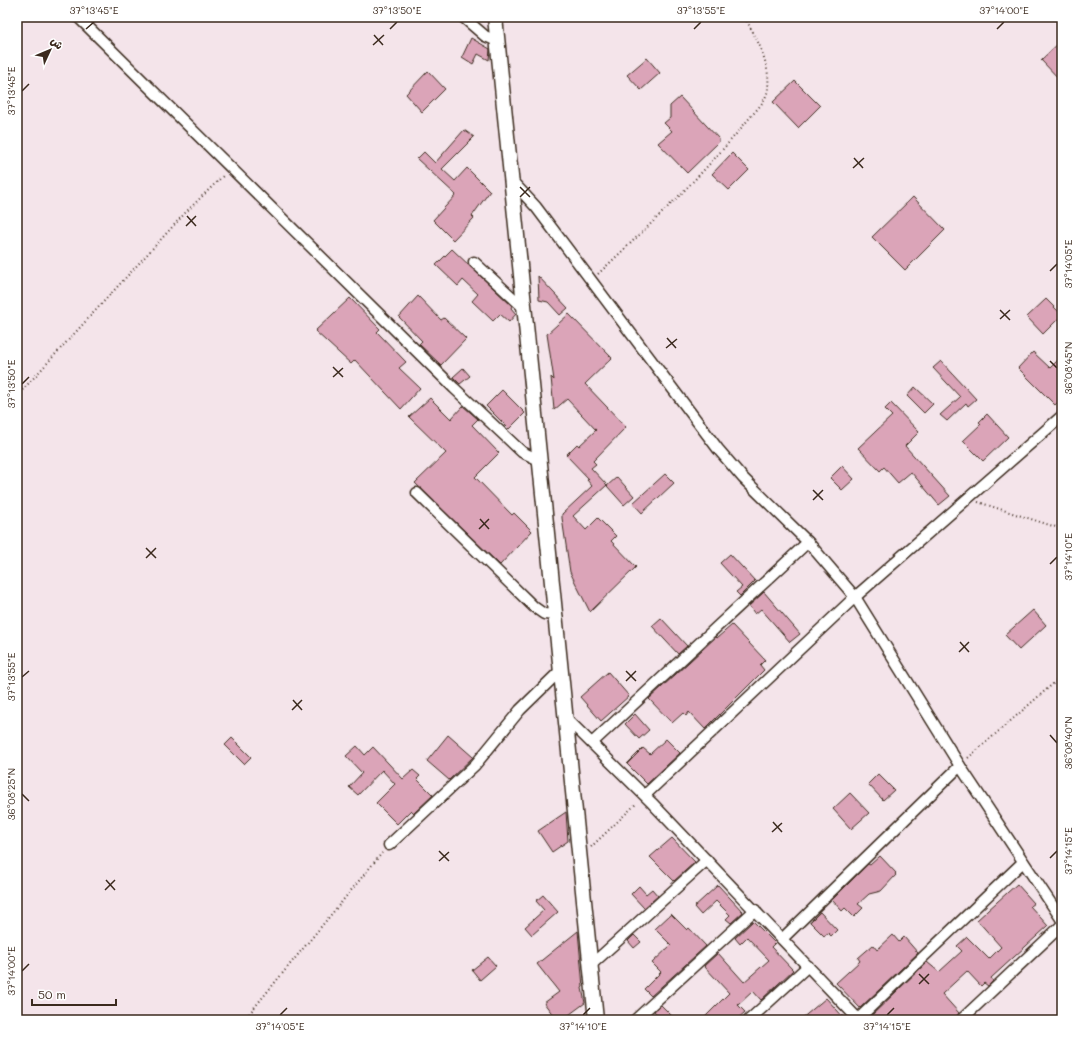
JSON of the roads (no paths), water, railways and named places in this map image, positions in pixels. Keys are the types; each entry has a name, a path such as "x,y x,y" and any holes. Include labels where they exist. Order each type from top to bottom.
{"street":[{"path":"78,17 454,388 522,452 539,460"},
{"path":"463,17 485,36 497,40"},
{"path":"495,17 510,179 596,1020"},
{"path":"510,179 536,207 718,449 743,478 808,542 854,597 960,766 1062,920"},
{"path":"474,262 524,309"},
{"path":"645,795 854,597 1062,416"},
{"path":"418,493 534,607 544,614 555,615"},
{"path":"592,743 808,542"},
{"path":"389,845 475,765 520,710 561,670"},
{"path":"566,718 645,795 859,1019 1023,862"},
{"path":"782,939 960,766"},
{"path":"591,965 707,860"},
{"path":"635,1020 755,910"},
{"path":"961,1020 1062,925"},
{"path":"749,1020 808,966"}]}
